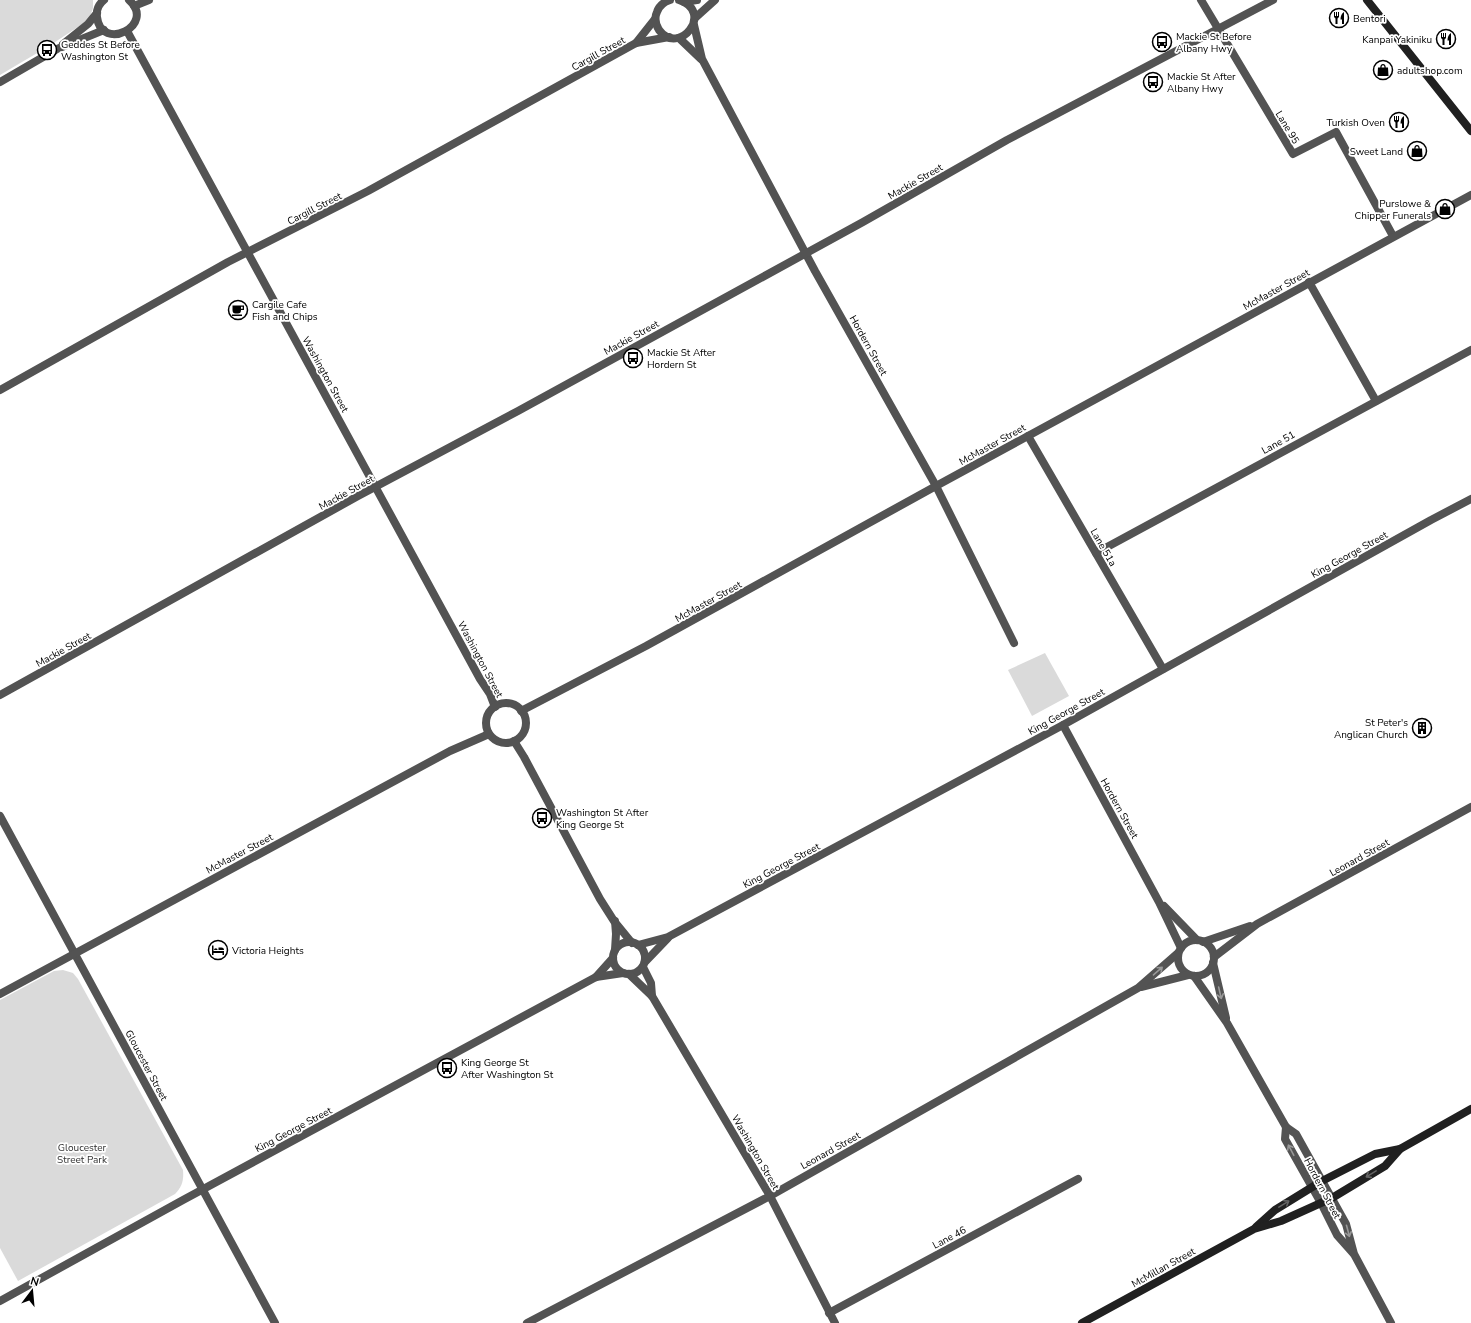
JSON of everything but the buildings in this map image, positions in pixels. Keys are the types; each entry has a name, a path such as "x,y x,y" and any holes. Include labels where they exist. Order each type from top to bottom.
{"main road":[{"path":"1366,0 1471,131"},
{"name":"McMillan Street","path":"1254,1229 1275,1210 1322,1181 1375,1154 1400,1149 1471,1109"},
{"name":"McMillan Street","path":"1082,1323 1254,1229 1281,1221 1332,1198 1385,1166 1400,1149"}],"street":[{"path":"104,0 98,7 97,13 99,25 104,30 117,34 127,31 134,23 136,11 131,3 149,0"},
{"path":"656,0 659,8 665,2 670,0"},
{"path":"682,1 697,0"},
{"path":"679,38 690,31 694,22 716,0"},
{"path":"1201,0 1218,29"},
{"name":"Mackie Street","path":"0,695 376,487 806,253 1045,119 1273,0"},
{"path":"682,1 690,6 694,22"},
{"name":"Cargill Street","path":"636,43 655,19 659,8"},
{"path":"56,50 88,24 97,13"},
{"path":"655,19 660,32 669,37"},
{"name":"Hordern Street","path":"694,22 702,60 806,253 936,486 1014,644"},
{"name":"Lane 95","path":"1218,29 1293,154 1336,132 1393,236"},
{"path":"0,82 56,50 104,30"},
{"name":"Washington Street","path":"127,31 480,679 490,694 495,707"},
{"name":"Cargill Street","path":"0,390 247,253 368,192 636,43 669,37 679,38"},
{"name":"Hordern Street","path":"679,38 702,60"},
{"name":"McMaster Street","path":"522,711 646,646 1471,194"},
{"path":"1309,282 1376,401"},
{"name":"Lane 51","path":"1096,553 1471,350"},
{"name":"Lane 51a","path":"1028,436 1163,669"},
{"name":"King George Street","path":"635,944 668,937 1063,725 1471,499"},
{"path":"509,704 522,711 526,726 522,735 514,741 503,743 492,738 489,734 486,719 488,714 495,707 509,704"},
{"name":"Hordern Street","path":"1063,725 1160,902 1179,951"},
{"name":"McMaster Street","path":"0,994 450,751 489,734"},
{"path":"514,741 600,899 614,921 644,952 644,964 634,974 626,974 616,967 614,954 616,934 614,921"},
{"name":"Leonard Street","path":"1213,960 1257,924 1471,807"},
{"name":"Gloucester Street","path":"0,816 275,1323"},
{"name":"Hordern Street","path":"1160,902 1200,941"},
{"name":"Leonard Street","path":"1200,941 1257,924"},
{"name":"King George Street","path":"644,964 668,937"},
{"path":"1191,941 1200,941 1209,946 1212,951 1213,960 1210,969 1200,976 1191,975 1183,971 1179,966 1179,951 1191,941"},
{"path":"614,954 623,944 635,944"},
{"name":"Leonard Street","path":"527,1323 770,1196 1138,988 1179,951"},
{"name":"King George Street","path":"596,977 614,954"},
{"name":"Hordern Street","path":"1213,960 1227,1023"},
{"name":"Washington Street","path":"644,964 652,983 652,996"},
{"name":"Washington Street","path":"626,974 652,996 770,1196 835,1323"},
{"name":"King George Street","path":"0,1301 203,1189 596,977 626,974"},
{"name":"Hordern Street","path":"1191,975 1227,1023 1286,1127 1296,1134 1346,1224 1354,1254 1391,1323"},
{"name":"Leonard Street","path":"1138,988 1191,975"},
{"name":"Hordern Street","path":"1286,1127 1285,1138 1311,1188 1321,1203 1337,1235 1354,1254"},
{"name":"Lane 46","path":"829,1313 1078,1179"}],"green space":[{"path":"0,0 93,0 93,8 90,17 84,23 0,75"},
{"path":"1045,653 1069,696 1032,716 1008,670"},
{"name":"Gloucester Street Park","path":"63,970 73,973 78,979 183,1170 183,1180 181,1186 175,1194 18,1281 0,1248 0,1000 54,971"}],"place":[{"name":"Bentori","path":"1339,18"},
{"name":"Kanpai Yakiniku","path":"1446,39"},
{"name":"Mackie St Before Albany Hwy","path":"1162,42"},
{"name":"Geddes St Before Washington St","path":"47,50"},
{"name":"adultshop.com","path":"1383,70"},
{"name":"Mackie St After Albany Hwy","path":"1153,82"},
{"name":"Turkish Oven","path":"1399,122"},
{"name":"Sweet Land","path":"1417,151"},
{"name":"Purslowe & Chipper Funerals","path":"1445,209"},
{"name":"Cargile Cafe Fish and Chips","path":"238,310"},
{"name":"Mackie St After Hordern St","path":"633,358"},
{"name":"St Peter's Anglican Church","path":"1422,728"},
{"name":"Washington St After King George St","path":"542,818"},
{"name":"Victoria Heights","path":"218,950"},
{"name":"King George St After Washington St","path":"447,1068"}]}
